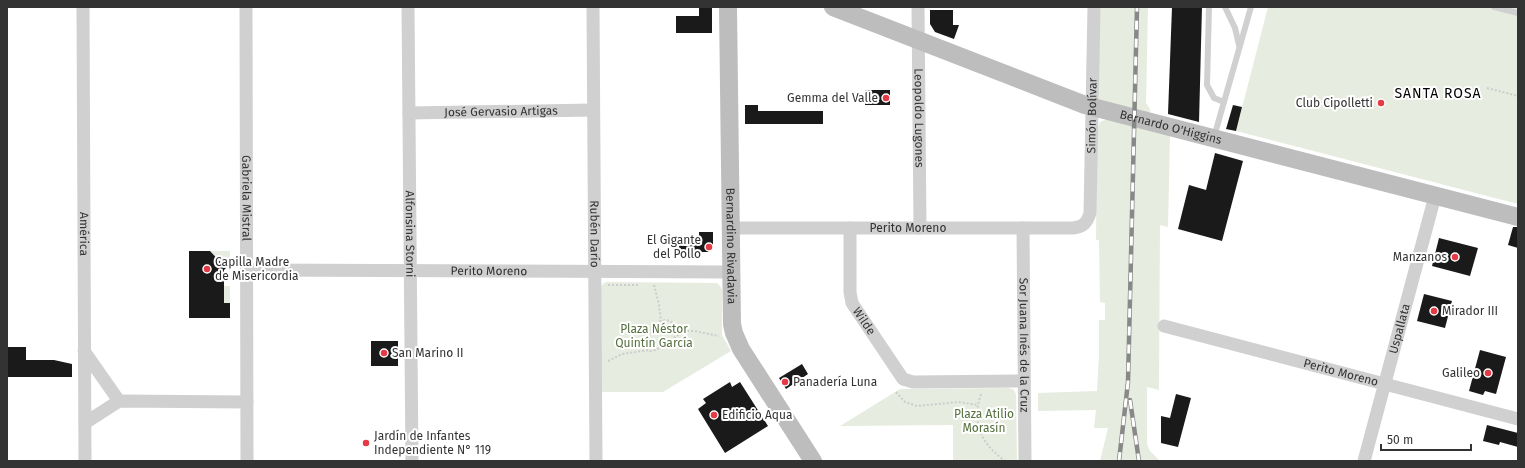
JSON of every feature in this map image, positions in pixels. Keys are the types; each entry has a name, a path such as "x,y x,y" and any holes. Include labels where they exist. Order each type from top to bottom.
{"main road":[{"name":"Bernardino Rivadavia","path":"728,7 732,324 737,342 813,461"},
{"name":"Bernardo O'Higgins","path":"833,7 1092,107 1518,217"}],"street":[{"name":"América","path":"83,7 85,461"},
{"name":"Gabriela Mistral","path":"246,7 248,461"},
{"name":"Alfonsina Storni","path":"408,7 412,461"},
{"name":"Rubén Darío","path":"593,7 596,461"},
{"name":"Leopoldo Lugones","path":"918,7 920,228"},
{"name":"Simón Bolívar","path":"1085,224 1090,213 1094,7"},
{"name":"José Gervasio Artigas","path":"409,113 593,110"},
{"name":"Uspallata","path":"1364,461 1435,196"},
{"name":"Perito Moreno","path":"730,228 1073,228 1081,227 1085,224"},
{"name":"Wilde","path":"850,228 850,292 852,303 905,386"},
{"name":"Sor Juana Inés de la Cruz","path":"1023,228 1024,461"},
{"name":"Perito Moreno","path":"247,270 731,272"},
{"name":"Perito Moreno","path":"1164,326 1518,419"},
{"path":"84,351 119,401"},
{"path":"905,386 913,382 1024,381"},
{"path":"85,423 119,401 247,402"}],"lane":[{"path":"1209,7 1208,85 1214,98 1224,102"},
{"path":"1225,7 1235,28 1240,46"},
{"path":"1214,138 1251,7"},
{"path":"1494,7 1518,13"}],"path":[{"path":"1487,88 1518,96"},
{"path":"605,286 646,285"},
{"path":"661,285 654,285 661,321"},
{"path":"604,364 618,356 656,350 678,335 679,331 677,326 672,322 661,321 656,324 651,331 648,342 649,350"},
{"path":"679,331 719,334 719,340"},
{"path":"905,386 896,392 905,402 917,406 959,402 978,405"},
{"path":"982,391 978,405 977,422 982,438 993,451 1005,461"}],"green space":[{"path":"1099,7 1148,7 1146,103 1150,109 1150,114 1100,101 1099,99"},
{"name":"Club Cipolletti","path":"1268,7 1518,7 1518,204 1236,131"},
{"path":"1107,119 1170,135 1168,227 1160,225 1159,390 1147,387 1147,444 1150,451 1160,461 1100,461 1108,428 1094,428 1096,410 1038,411 1038,393 1097,391 1099,320 1105,320 1105,303 1100,302 1099,240 1096,240 1097,130 1100,122"},
{"path":"210,251 230,251 230,267 226,268"},
{"name":"Plaza Néstor Quintín García","path":"607,282 717,283 722,290 722,335 731,351 663,392 601,392 601,286"},
{"path":"207,286 230,286 230,303 200,304"},
{"name":"Plaza Atilio Morasín","path":"1009,388 1014,390 1016,394 1017,461 953,461 953,425 840,426 900,389"}],"building":[{"path":"699,7 712,7 712,33 676,33 676,16 699,16"},
{"path":"1172,7 1202,7 1199,122 1168,114"},
{"path":"930,10 953,10 953,25 959,25 954,39 935,32 930,24"},
{"path":"865,90 890,90 890,105 865,105"},
{"path":"745,105 758,105 758,111 823,111 823,124 745,124"},
{"path":"1233,105 1242,107 1236,131 1226,129"},
{"path":"1215,153 1243,161 1222,241 1178,229 1189,185 1206,190"},
{"path":"1513,227 1518,227 1518,248 1508,245"},
{"path":"699,232 713,232 713,247 708,252 679,252 679,239 699,239"},
{"name":"Manzanos","path":"1439,238 1478,248 1470,276 1432,266"},
{"path":"189,251 210,251 226,268 224,270 224,303 230,303 230,318 189,318"},
{"name":"Mirador III","path":"1424,294 1452,301 1445,328 1417,321"},
{"name":"San Marino II","path":"371,341 398,341 398,366 371,366"},
{"path":"7,347 26,347 26,360 54,360 72,364 72,377 7,377"},
{"name":"Galileo","path":"1480,350 1506,357 1496,394 1485,391 1483,395 1469,391"},
{"path":"802,364 808,374 786,389 779,378"},
{"name":"Edificio Aqua","path":"730,382 732,387 740,382 768,426 725,453 698,409 706,403 703,399"},
{"path":"1176,394 1191,398 1178,447 1161,443 1161,416 1170,418"},
{"path":"1487,425 1518,433 1518,447 1500,442 1499,445 1483,441"}],"railway":[{"path":"1119,461 1128,382 1137,7"},
{"path":"1130,400 1139,461"}],"place":[{"name":"Gemma del Valle","path":"886,98"},
{"name":"Club Cipolletti","path":"1381,103"},
{"name":"El Gigante del Pollo","path":"709,247"},
{"name":"Manzanos","path":"1455,257"},
{"name":"Capilla Madre de Misericordia","path":"207,269"},
{"name":"Mirador III","path":"1434,311"},
{"name":"San Marino II","path":"384,353"},
{"name":"Galileo","path":"1488,373"},
{"name":"Panadería Luna","path":"785,382"},
{"name":"Edificio Aqua","path":"714,415"},
{"name":"Jardín de Infantes Independiente N° 119","path":"366,443"}],"district":[{"name":"SANTA ROSA","path":"1438,93"}]}
